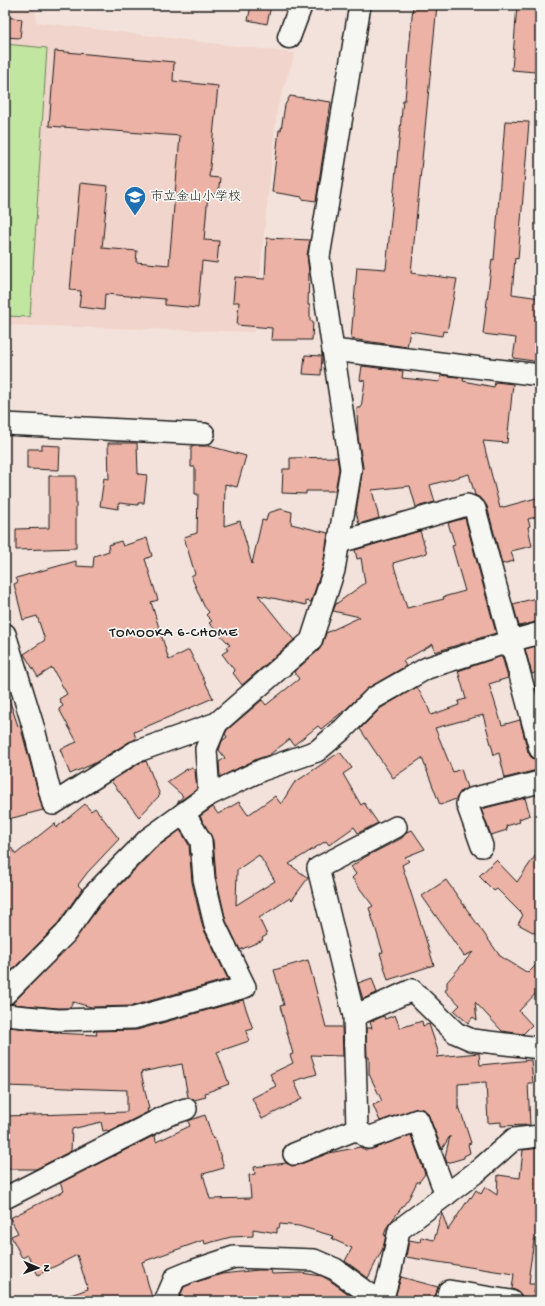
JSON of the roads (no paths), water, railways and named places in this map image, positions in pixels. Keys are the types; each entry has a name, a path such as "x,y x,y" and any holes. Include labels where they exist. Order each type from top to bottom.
{"street":[{"path":"289,37 301,5"},
{"path":"5,634 34,729 53,804 135,752 217,723 311,642 334,570 340,542 351,469 319,257 360,5"},
{"path":"333,350 540,375"},
{"path":"5,424 204,434"},
{"path":"340,542 467,505 475,509 540,749"},
{"path":"5,994 65,934 92,896 148,839 209,795 262,770 317,751 343,730 374,698 427,668 540,633"},
{"path":"209,795 206,749 217,723"},
{"path":"482,846 467,804 468,801 540,782"},
{"path":"5,1014 58,1020 134,1018 245,988 215,924 204,879 201,841 184,814"},
{"path":"396,826 318,868 354,1016 357,1129 368,1138 418,1120 446,1195"},
{"path":"354,1016 412,990 456,1033 472,1040 540,1048"},
{"path":"5,1198 168,1115 186,1109"},
{"path":"294,1154 357,1129"},
{"path":"382,1301 391,1269 399,1230 479,1170 514,1139 538,1130"},
{"path":"165,1301 175,1278 234,1257 314,1260 335,1269 379,1301"},
{"path":"446,1301 450,1291 511,1301"}],"place":[{"name":"市立金山小学校","path":"135,216"}],"district":[{"name":"TOMOOKA 6-CHOME","path":"174,633"}]}
